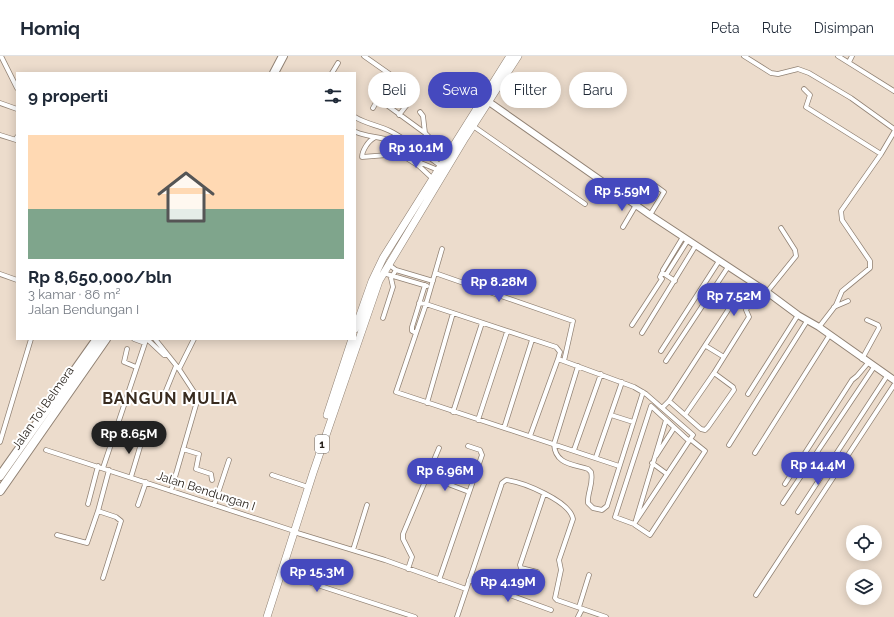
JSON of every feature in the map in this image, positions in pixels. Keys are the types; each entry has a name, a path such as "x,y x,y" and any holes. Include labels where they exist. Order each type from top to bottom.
{"highway":[{"path":"275,72 283,56"},
{"path":"282,72 290,56"},
{"name":"1","path":"264,617 375,290 388,264 422,209 424,199 439,168 510,56"},
{"name":"1","path":"492,97 518,56"},
{"name":"1","path":"356,326 376,272 414,209 424,199 485,108"},
{"name":"Jalan Tol Belmera","path":"0,476 96,340"},
{"name":"Jalan Tol Belmera","path":"0,491 105,340"},
{"name":"1","path":"267,617 305,486 352,340"}],"main road":[{"path":"492,104 650,215 767,292 807,321 819,327 829,336 894,380"}],"street":[{"path":"1,56 16,86"},
{"path":"364,56 387,72"},
{"path":"744,56 771,73 778,74 798,69 809,73 852,98 894,129"},
{"path":"838,56 894,91"},
{"path":"849,62 852,56"},
{"path":"333,72 338,63"},
{"path":"804,89 810,95 806,107 881,154"},
{"path":"0,103 16,109"},
{"path":"390,108 425,133 437,145 450,150"},
{"path":"399,115 404,108"},
{"path":"420,112 423,116 425,133"},
{"path":"356,118 365,123 380,126 399,136 439,168"},
{"path":"473,126 585,204"},
{"path":"356,132 374,138 385,138 394,142 400,146 402,153"},
{"path":"819,327 834,307 842,291 866,273 871,264 842,220 841,209 881,154 894,132"},
{"path":"0,135 16,140"},
{"path":"374,138 370,140 362,154 362,157 402,153 420,165 433,179"},
{"path":"420,165 439,168"},
{"path":"650,215 664,192 653,184"},
{"path":"623,227 636,205"},
{"path":"767,292 796,256 795,250 781,228"},
{"path":"663,270 686,238"},
{"path":"666,275 686,238"},
{"path":"642,333 696,245"},
{"path":"442,249 426,304 396,392 453,412 596,457 619,466"},
{"path":"660,351 719,261"},
{"path":"388,264 396,270 433,281"},
{"path":"666,361 728,267"},
{"path":"383,318 393,287 393,276 396,270"},
{"path":"383,273 431,287"},
{"path":"435,273 573,321 564,361"},
{"path":"632,325 662,279 660,277 662,273 675,281"},
{"path":"0,274 16,280"},
{"path":"416,333 412,331 412,327 425,285"},
{"path":"663,408 706,346 741,290 745,288 754,293 754,296 746,310 749,317 714,373 685,415"},
{"path":"834,307 848,301"},
{"path":"419,303 556,347 560,352 558,360 530,436"},
{"path":"427,403 453,314"},
{"path":"748,394 798,315"},
{"path":"862,359 879,328 878,325 867,320"},
{"path":"729,446 807,321"},
{"path":"453,412 482,323"},
{"path":"478,420 507,332"},
{"path":"755,452 829,336"},
{"path":"0,442 31,340"},
{"path":"137,340 145,343"},
{"path":"88,504 136,367 147,340"},
{"path":"149,340 162,354 167,355"},
{"path":"156,340 177,368 198,400 171,491"},
{"path":"163,398 177,368 193,340"},
{"path":"504,428 532,340"},
{"path":"706,346 724,357"},
{"path":"127,349 124,362 136,367"},
{"path":"558,360 622,382 644,393 693,435 635,524"},
{"path":"785,484 852,380 871,365"},
{"path":"783,504 871,365"},
{"path":"578,366 554,444 555,451 559,458 588,469 591,472 588,503 598,510 604,509 607,506 633,422 644,393"},
{"path":"668,402 701,429 705,430 733,392 733,387 714,373"},
{"path":"574,450 600,374"},
{"path":"798,512 887,376"},
{"path":"596,457 622,382"},
{"path":"756,595 894,385"},
{"path":"651,406 674,428 705,450 650,535 635,524 615,517 651,406"},
{"path":"611,415 633,422"},
{"path":"635,524 666,420"},
{"path":"653,462 674,428"},
{"path":"131,477 143,437"},
{"path":"439,580 482,452 468,446"},
{"path":"408,569 412,557 403,539 403,534 439,448"},
{"path":"183,449 199,454 196,469 211,474 212,480"},
{"name":"Jalan Bendungan I","path":"46,450 353,550 466,589"},
{"path":"214,505 229,460"},
{"path":"653,462 667,474"},
{"path":"57,535 87,544 109,470"},
{"path":"272,476 305,486"},
{"path":"427,476 469,492"},
{"path":"457,617 504,482 510,481 559,501 573,517 559,560 561,570 554,596 557,600 606,617"},
{"path":"138,505 146,482"},
{"path":"537,572 521,568 520,565 544,494"},
{"path":"353,550 367,505"},
{"path":"98,511 116,517 122,521 103,578"},
{"path":"281,573 415,617"},
{"path":"578,617 589,575"},
{"path":"469,580 490,586 551,610"}],"district":[{"name":"BANGUN MULIA","path":"170,398"}]}
